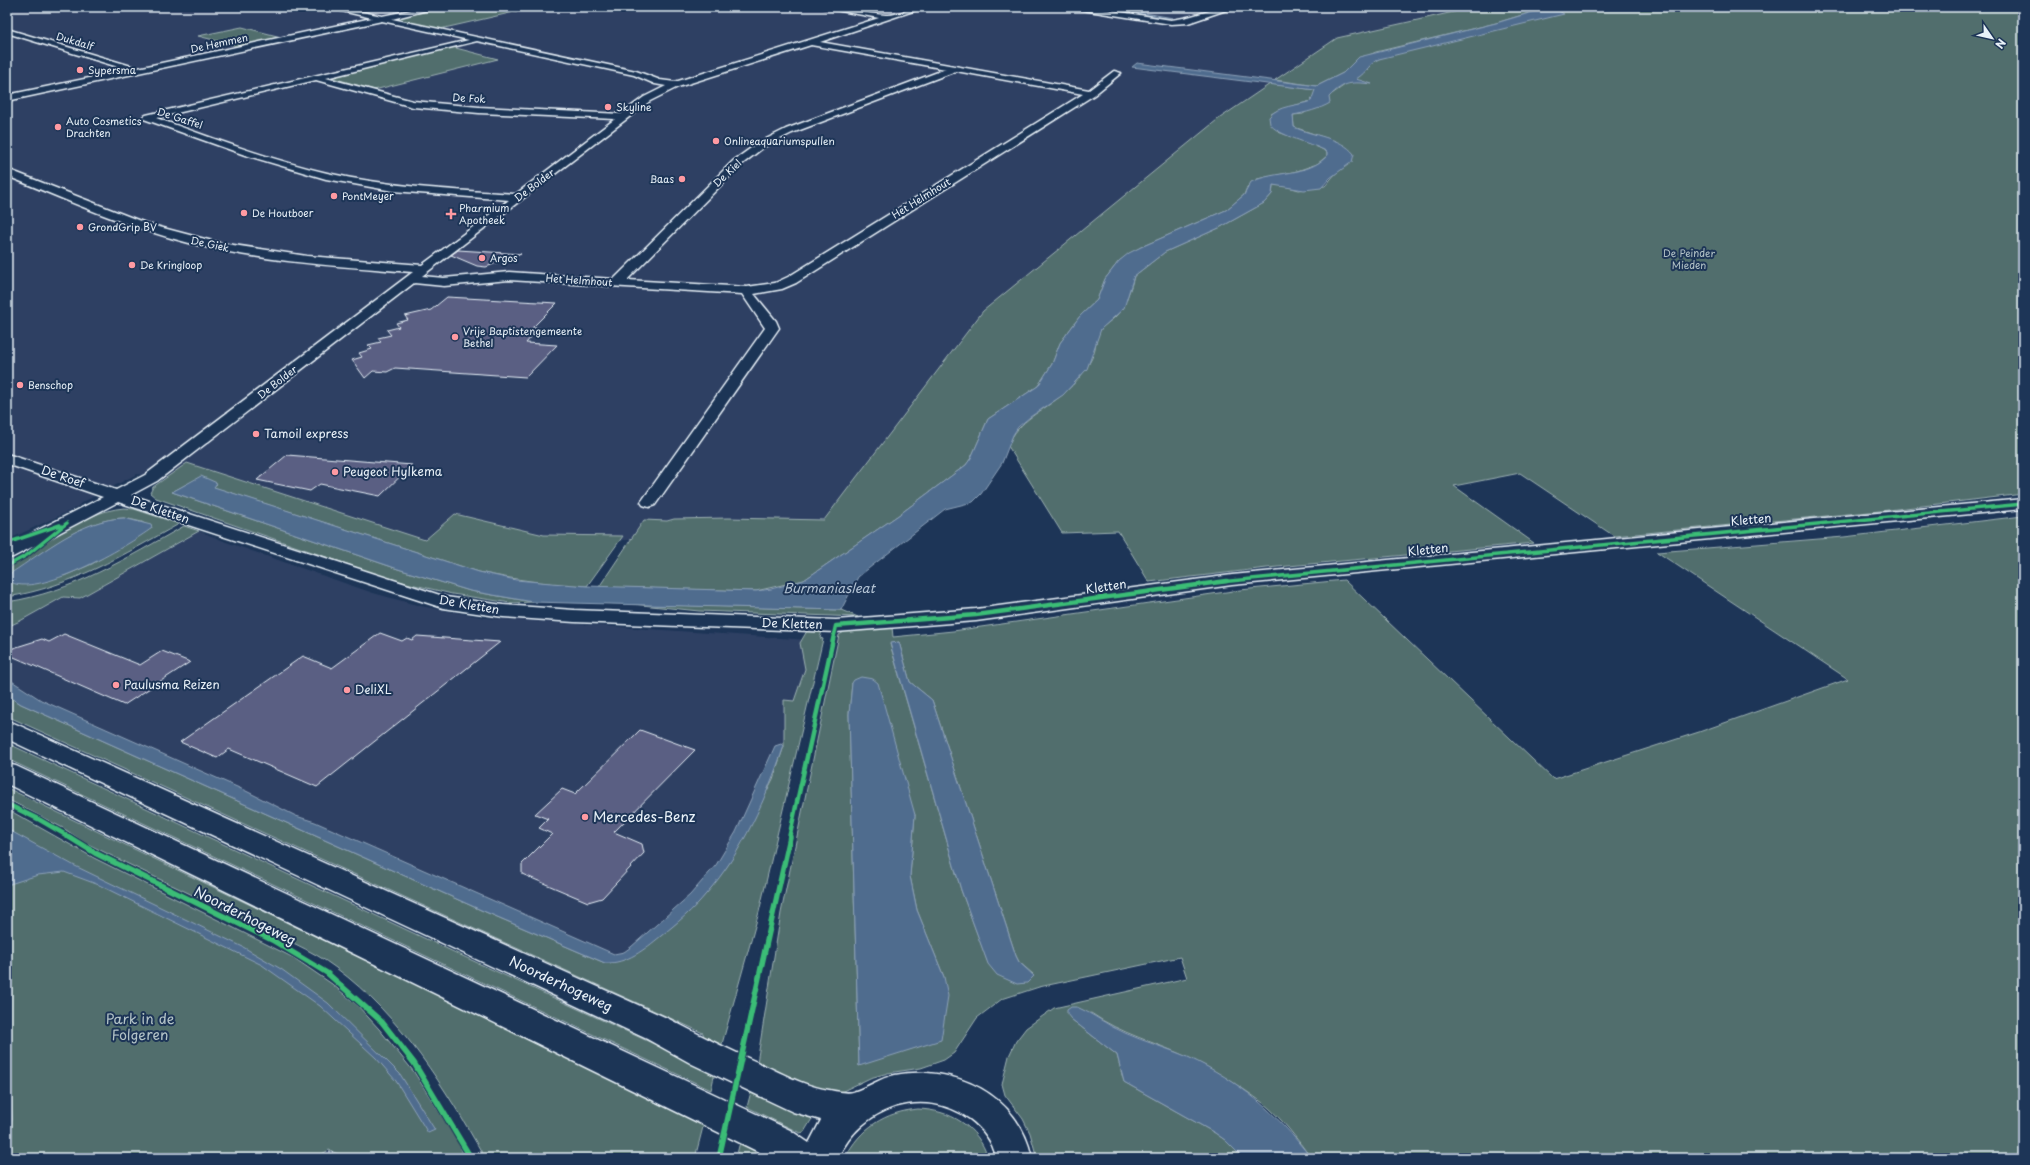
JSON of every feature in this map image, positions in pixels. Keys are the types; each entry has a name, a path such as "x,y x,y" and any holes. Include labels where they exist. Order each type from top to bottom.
{"main road":[{"name":"Noorderhogeweg","path":"7,729 650,1025 755,1079 805,1101 829,1106 856,1108"},
{"name":"Noorderhogeweg","path":"7,773 778,1142 800,1158"},
{"path":"820,1158 822,1149 837,1126 856,1108 882,1093 911,1086 940,1087 960,1093 980,1104 999,1123 1013,1150 1014,1158"}],"street":[{"path":"328,7 636,73 658,82 675,85 922,7"},
{"name":"De Hemmen","path":"7,98 436,7"},
{"path":"822,7 889,18"},
{"path":"1076,7 1171,22 1185,21 1232,7"},
{"name":"Dukdalf","path":"7,31 138,70"},
{"name":"De Gaffel","path":"478,40 146,118 305,170 353,181 454,194 519,197"},
{"path":"810,42 1091,93"},
{"name":"De Kiel","path":"617,283 737,163 761,145 789,131 954,68"},
{"name":"Het Helmhout","path":"410,279 444,282 509,276 747,291 778,286 792,280 1091,93 1116,73"},
{"name":"De Fok","path":"316,78 413,104 479,110 624,117"},
{"name":"De Bolder","path":"7,553 151,478 647,99 675,85"},
{"name":"De Giek","path":"7,172 151,229 191,240 237,250 309,260 425,269"},
{"path":"649,502 772,328 771,324 750,298 747,291"},
{"name":"De Roef","path":"7,458 118,496"},
{"name":"De Kletten","path":"118,496 387,585 443,602 503,611 574,616 836,626"},
{"name":"Kletten","path":"836,626 976,614 1256,578 2023,504"}],"shaded area":[{"path":"7,7 1496,7 1346,42 829,531 533,544 418,556 199,486 137,474 81,503 76,508 7,540"},
{"path":"199,531 226,542 373,593 420,606 487,618 809,640 812,668 782,779 635,990 7,701 7,627 63,597 80,598"}],"green space":[{"path":"445,7 536,7 440,29 398,20 398,17"},
{"path":"1440,7 1469,9 1478,7 1548,7 1496,23 1376,52 1369,55 1343,73 1317,86 1275,80 1337,38 1458,11"},
{"name":"De Peinder Mieden","path":"1571,7 2023,7 2023,494 1880,511 1614,536 1520,473 1454,486 1534,543 1267,568 1149,582 1118,531 1062,533 1008,446 1012,437 1025,422 1063,394 1081,375 1094,353 1099,332 1120,312 1130,291 1134,276 1165,252 1219,228 1264,203 1272,194 1273,185 1281,185 1299,190 1325,186 1336,173 1337,142 1294,127 1293,115 1303,114 1368,69 1372,62 1390,54 1562,13 1559,11"},
{"path":"242,27 285,38 241,47 198,36"},
{"path":"452,47 498,59 374,90 333,78 335,75"},
{"path":"1270,84 1316,90 1311,101 1278,110 1271,114 1278,132 1312,144 1327,152 1327,156 1317,164 1297,171 1257,179 1247,187 1244,195 1226,210 1141,247 1119,261 1105,279 1097,300 1080,316 1060,343 1052,364 1038,386 988,419 971,458 966,465 900,514 804,580 756,591 599,587 644,520 667,521 674,519 728,518 824,520 983,311 1217,120"},
{"path":"187,463 425,540 455,514 544,535 623,536 587,586 546,583 479,572 213,487 217,484 185,485 172,492 398,569 470,591 533,602 511,603 452,594 390,579 156,498 150,493 153,487"},
{"path":"124,508 134,509 179,524 117,558 75,578 53,586 7,597 7,568 77,523 108,511","holes":["124,518 142,522 152,528 92,564 64,576 35,557 88,526 100,522"]},
{"path":"2023,516 2023,1158 1311,1158 1277,1115 1236,1084 1197,1062 1114,1027 1091,1013 1071,1019 1117,1055 1124,1082 1215,1133 1225,1140 1243,1158 1037,1158 1030,1133 1023,1119 1005,1095 1002,1084 1009,1056 1016,1041 1026,1028 1054,1008 1187,978 1180,957 1039,987 1002,999 977,1018 954,1053 944,1060 921,1068 888,1073 870,1078 843,1091 829,1093 756,1069 781,913 839,635 846,631 892,627 893,637 953,631 1240,590 1344,580 1553,779 1699,732 1848,679 1657,552 1844,537","holes":["899,642 910,682 932,700 1016,956 1019,962 1033,974 988,963 961,890 890,644","852,683 915,815 910,876 917,910 944,977 859,1066 849,714"]},
{"path":"184,526 199,531 80,598 63,597 7,627 7,602 31,597 77,582 99,572"},
{"path":"632,604 841,610 858,617 699,611"},
{"path":"807,631 822,631 820,638 823,639 759,912 720,1051 705,1045 703,1033 7,716 7,695 21,704 481,910 605,963 673,926 706,894 730,862 773,779 784,746 784,700 794,701 805,669 800,643"},
{"path":"7,743 456,953 715,1072 711,1090 7,759"},
{"path":"7,788 704,1123 695,1158 485,1158 438,1080 420,1055 381,1008 336,968 295,944 84,842 63,828 7,799"},
{"name":"Park in de Folgeren","path":"7,809 94,858 294,958 332,984 357,1005 379,1029 414,1072 458,1142 465,1158 346,1158 329,1150 315,1158 7,1158"},
{"path":"752,1088 813,1117 804,1132 800,1133 747,1107"},
{"path":"918,1109 941,1113 961,1122 977,1137 988,1158 845,1158 858,1138 875,1123 895,1114"},
{"path":"740,1142 771,1158 736,1158"}],"water":[{"path":"1097,7 1111,7 1173,18 1164,18"},
{"name":"Burmaniasleat","path":"1571,7 1559,11 1564,14 1379,59 1356,79 1372,84 1354,83 1344,85 1329,97 1330,103 1322,107 1293,115 1294,127 1342,144 1354,154 1352,162 1330,178 1321,188 1304,190 1273,185 1272,194 1264,203 1219,228 1165,252 1134,276 1124,308 1101,329 1087,369 1063,395 1018,427 1013,435 1002,463 981,494 973,502 945,509 858,577 841,610 533,602 470,591 398,569 172,492 201,476 217,483 214,487 479,572 516,580 587,586 756,591 771,589 804,580 900,514 966,465 971,458 988,419 1038,386 1052,364 1060,343 1080,316 1097,300 1105,279 1119,261 1129,253 1141,247 1226,210 1244,195 1251,182 1261,178 1310,167 1319,163 1327,156 1327,152 1324,150 1279,132 1270,124 1269,117 1273,113 1283,108 1311,101 1315,90 1132,67 1137,63 1317,86 1343,73 1359,57 1496,23 1546,8"},
{"path":"124,518 151,525 152,528 103,558 60,577 39,583 22,585 9,581 8,577 11,573 78,530 108,520"},
{"path":"899,642 910,682 932,700 1016,956 1019,962 1034,976 1027,983 1017,984 997,975 988,964 961,890 890,643"},
{"path":"861,677 873,679 878,683 915,815 910,876 917,910 944,977 948,996 941,1040 859,1066 849,714 852,683 854,680"},
{"path":"7,678 41,700 246,791 296,816 315,822 614,954 624,952 631,947 690,895 716,865 736,832 775,746 781,744 784,746 752,824 731,860 706,894 685,916 642,951 621,961 605,963 481,910 21,704 7,695"},
{"path":"7,829 73,865 243,947 281,969 328,1003 400,1074 435,1130 428,1133 396,1081 376,1058 320,1006 262,965 99,885 64,872 38,875 7,885"},
{"path":"1071,1007 1077,1007 1119,1030 1188,1057 1225,1077 1256,1099 1270,1112 1298,1141 1311,1158 1243,1158 1225,1140 1215,1133 1124,1082 1117,1055 1071,1019 1067,1014 1067,1010"},
{"path":"7,1073 10,1075 12,1120 7,1136"}],"building":[{"name":"Argos","path":"458,250 521,254 486,267 477,266 451,255"},
{"name":"Vrije Baptistengemeente Bethel","path":"447,297 557,303 532,328 539,328 526,343 557,345 526,377 395,368 387,372 373,371 365,378 352,360 362,357 359,353 372,349 368,345 381,342 378,338 391,335 387,330 399,327 396,323 408,320 405,316 431,310"},
{"name":"Peugeot Hylkema","path":"287,455 412,465 380,496 320,484 310,491 257,480"},
{"name":"DeliXL","path":"380,633 402,641 407,638 412,640 417,636 500,642 317,787 229,749 217,758 180,742 303,656 332,668"},
{"name":"Paulusma Reizen","path":"64,634 140,665 162,651 190,662 124,705 7,654 7,650 42,639 49,642"},
{"name":"Mercedes-Benz","path":"640,730 695,750 614,832 642,844 644,853 602,898 588,902 522,874 522,864 552,834 539,828 548,819 535,814 562,789 575,794"}],"cycle path":[{"path":"719,1158 836,626 976,615 1232,580 2023,504"},
{"path":"7,566 27,555 67,523"},
{"path":"7,543 60,525"},
{"path":"7,804 40,820 95,853 272,940 327,973 382,1022 414,1063 471,1158"}],"place":[{"name":"Sypersma","path":"80,70"},
{"name":"Skyline","path":"608,107"},
{"name":"Auto Cosmetics Drachten","path":"58,127"},
{"name":"Onlineaquariumspullen","path":"716,141"},
{"name":"Baas","path":"682,179"},
{"name":"PontMeyer","path":"334,196"},
{"name":"De Houtboer","path":"244,213"},
{"name":"Pharmium Apotheek","path":"451,214"},
{"name":"GrondGrip BV","path":"80,227"},
{"name":"Argos","path":"482,258"},
{"name":"De Kringloop","path":"132,265"},
{"name":"Vrije Baptistengemeente Bethel","path":"455,337"},
{"name":"Benschop","path":"20,385"},
{"name":"Tamoil express","path":"256,434"},
{"name":"Peugeot Hylkema","path":"335,472"},
{"name":"Paulusma Reizen","path":"116,685"},
{"name":"DeliXL","path":"347,690"},
{"name":"Mercedes-Benz","path":"585,817"}]}
